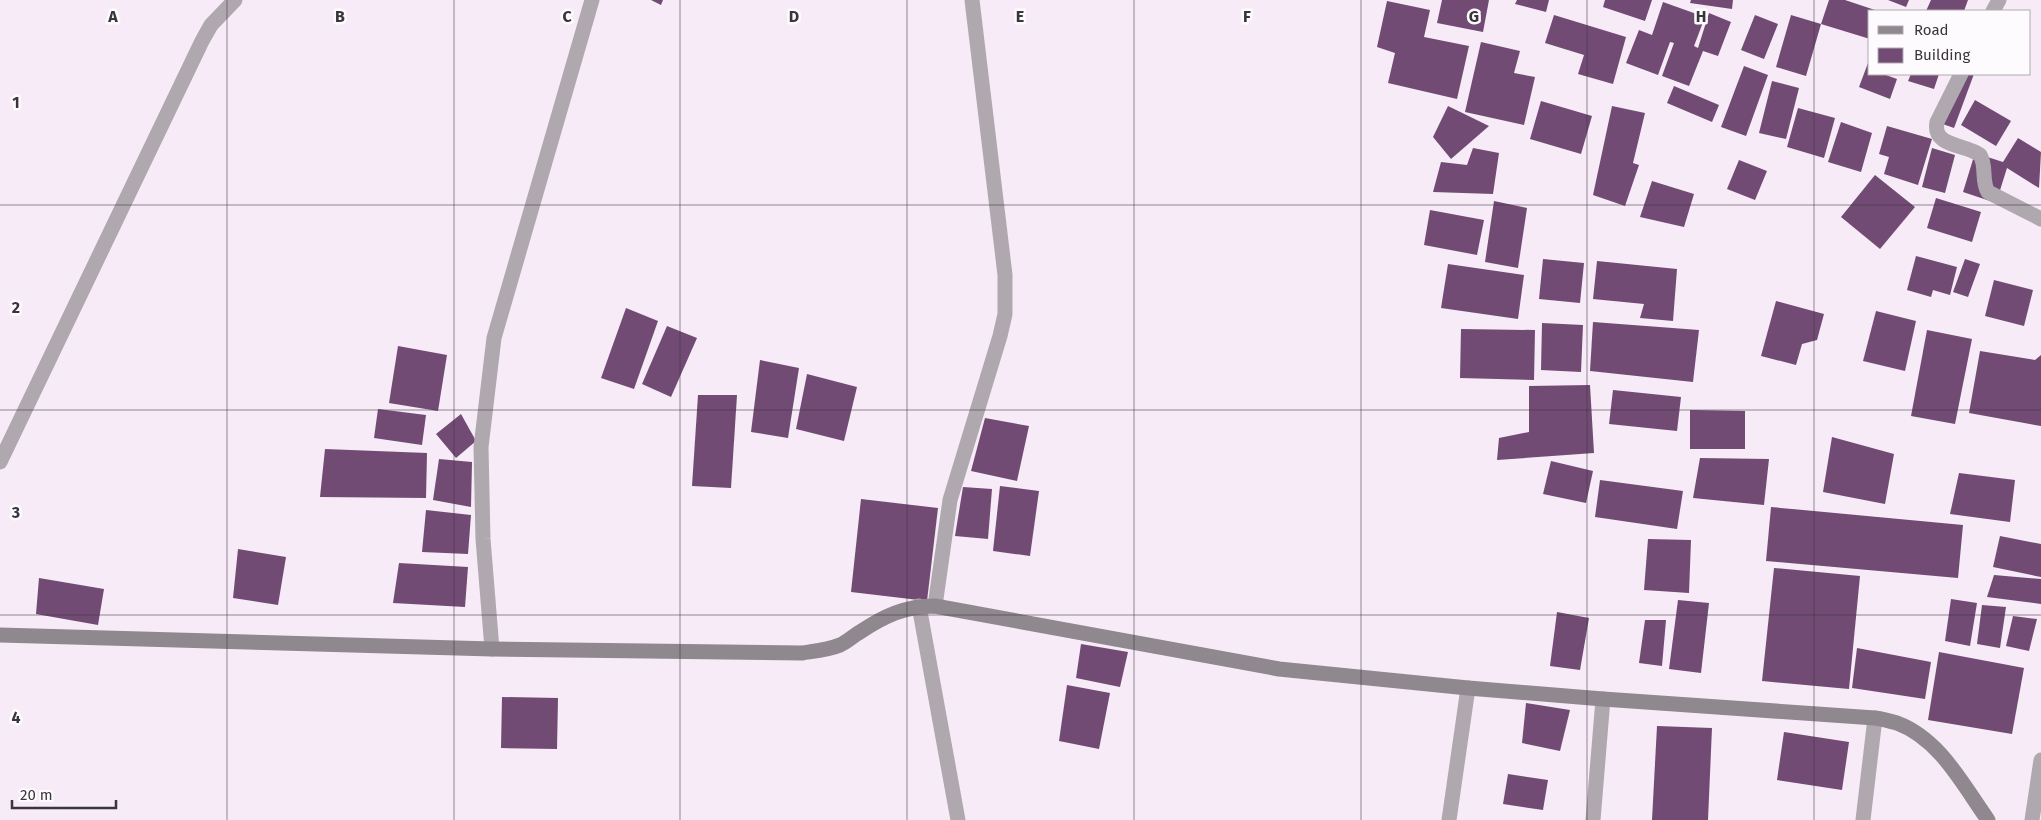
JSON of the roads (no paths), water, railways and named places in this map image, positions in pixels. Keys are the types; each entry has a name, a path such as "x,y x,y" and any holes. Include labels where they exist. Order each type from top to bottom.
{"street":[{"path":"0,462 202,41 211,25 235,0"},
{"path":"492,649 483,540 481,446 494,338 592,0"},
{"path":"935,606 950,500 1000,336 1005,305 1005,275 972,0"},
{"path":"1960,75 1937,122 1937,136 1980,155 1984,185 1988,192 2041,219"},
{"path":"919,606 958,820"},
{"path":"0,635 492,649 802,653 840,645 882,618 900,610 919,606 935,606 1279,668 1603,700 1875,718 1898,723 1921,736 1941,754 1988,820"},
{"path":"1449,820 1468,688"},
{"path":"1593,820 1603,700"},
{"path":"1863,820 1875,718"},
{"path":"2032,820 2041,760"}]}
